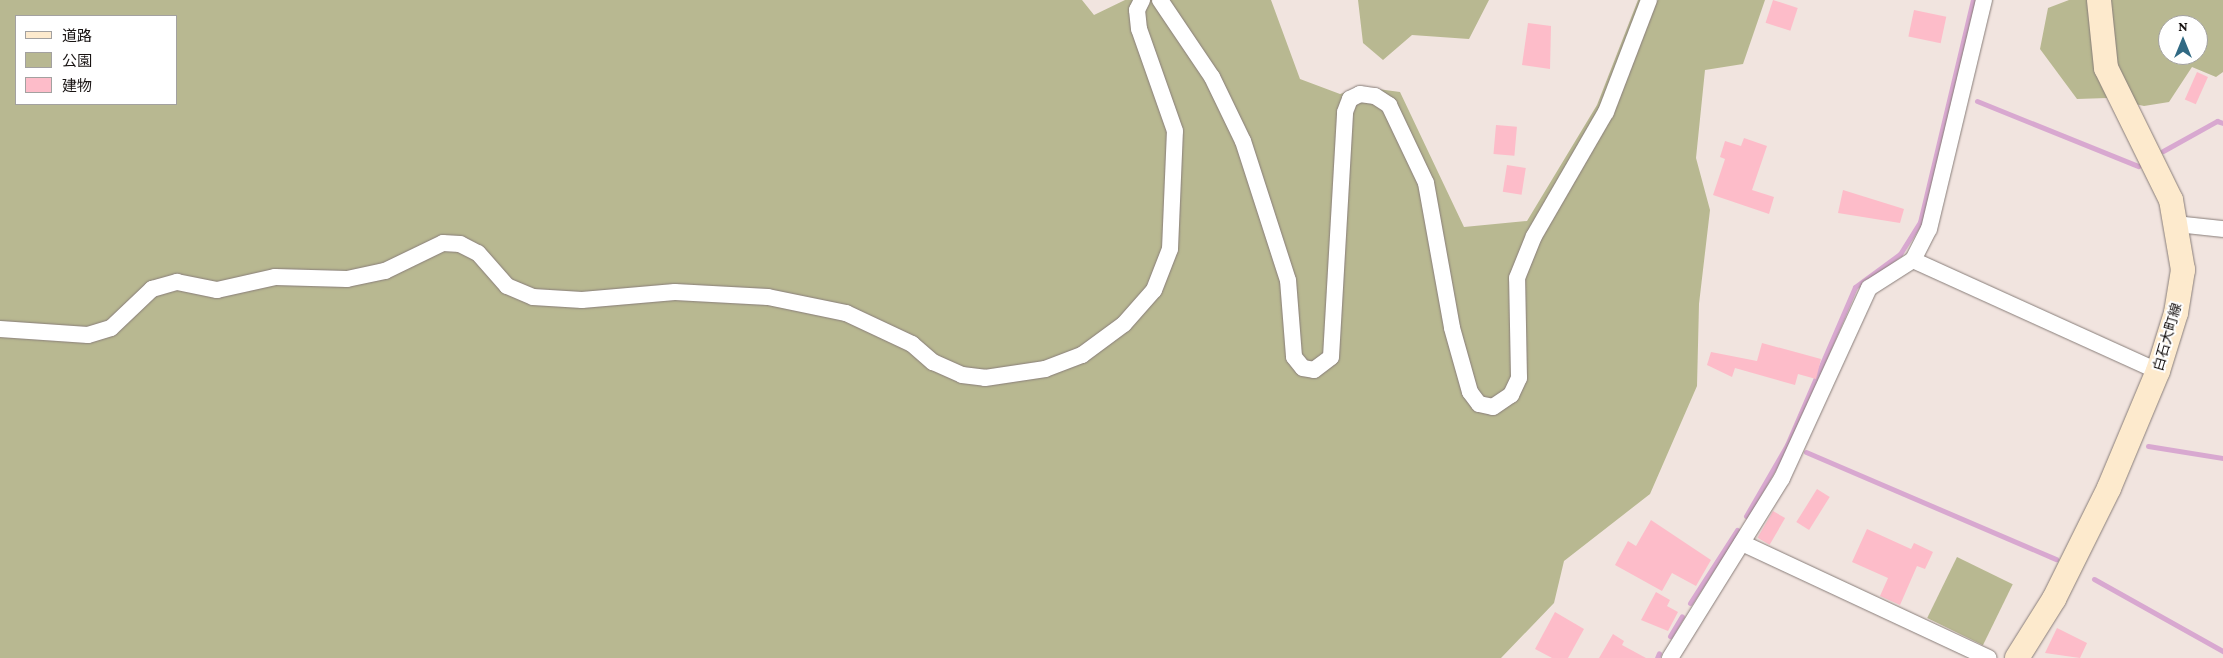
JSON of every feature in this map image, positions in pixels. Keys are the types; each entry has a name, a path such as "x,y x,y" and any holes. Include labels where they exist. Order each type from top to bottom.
{"main road":[{"name":"白石大町線","path":"2017,658 2054,599 2088,531 2158,372 2176,313 2182,270 2171,200 2106,68 2099,0"}],"street":[{"path":"0,329 88,335 111,328 152,289 177,282 217,290 235,290 275,278 347,278 385,271 443,243 460,244 478,253 507,286 533,297 582,300 675,292 768,297 846,313 912,344 932,362 962,375 985,378 1045,369 1082,355 1124,324 1154,290 1170,250 1175,132 1139,29 1137,10 1142,0"},
{"path":"1160,0 1212,77 1243,140 1288,280 1294,356 1303,368 1314,370 1331,357 1345,112 1350,99 1360,94 1375,96 1389,105 1426,183 1452,328 1470,392 1479,404 1494,407 1511,395 1519,378 1516,278 1534,236 1606,112 1649,0"},
{"path":"1670,658 1782,478 1869,288 1913,260 1929,229 1984,0"},
{"path":"2176,224 2223,229"},
{"path":"1913,260 2158,372"},
{"path":"1742,543 1989,658"}],"green space":[{"path":"0,0 1082,0 1094,15 1125,0 1271,0 1300,79 1340,94 1363,87 1400,92 1464,227 1527,221 1597,105 1638,0 1765,0 1743,64 1705,70 1696,158 1710,210 1699,304 1697,386 1650,494 1564,561 1554,603 1501,658 0,658"},
{"path":"1358,0 1489,0 1469,39 1412,35 1383,60 1363,43"},
{"path":"2069,0 2223,0 2223,72 2216,77 2192,67 2169,102 2144,106 2107,98 2077,99 2040,49 2048,8"},
{"path":"1957,557 2013,584 1983,645 1927,618"}],"building":[{"path":"1773,0 1798,8 1790,31 1766,23"},
{"path":"1914,10 1946,17 1941,43 1908,36"},
{"path":"1528,23 1551,26 1550,69 1522,65"},
{"path":"2197,72 2208,77 2196,104 2185,99"},
{"path":"1496,125 1517,127 1514,156 1493,154"},
{"path":"1744,138 1767,146 1752,190 1774,197 1769,214 1713,195 1725,159 1720,157 1725,141 1741,146"},
{"path":"1507,165 1526,168 1522,195 1503,192"},
{"path":"1843,190 1904,209 1900,223 1838,213"},
{"path":"1762,343 1821,359 1816,379 1798,374 1795,385 1735,368 1732,377 1707,365 1711,352 1757,361"},
{"path":"1817,489 1830,497 1809,530 1796,522"},
{"path":"1773,511 1785,518 1770,545 1758,538"},
{"path":"1651,520 1711,560 1696,586 1672,573 1662,591 1615,565 1628,541 1636,546"},
{"path":"1867,529 1911,549 1914,543 1933,552 1925,569 1917,566 1900,605 1880,596 1888,578 1852,562"},
{"path":"1656,592 1670,600 1667,606 1678,612 1668,631 1641,620"},
{"path":"1555,612 1584,629 1568,658 1552,658 1535,649"},
{"path":"2057,628 2087,643 2080,658 2045,653"},
{"path":"1613,634 1624,641 1622,645 1646,658 1599,658"}],"waterway":[{"path":"1746,516 1787,445 1855,287 1900,254 1920,222 1973,0"},
{"path":"1977,101 2138,166"},
{"path":"2163,151 2217,121 2223,123"},
{"path":"2148,446 2223,458"},
{"path":"1806,452 2056,559"},
{"path":"1690,603 1737,530"},
{"path":"2094,579 2223,651"},
{"path":"1670,636 1682,616"},
{"path":"1657,658 1659,653"}]}
